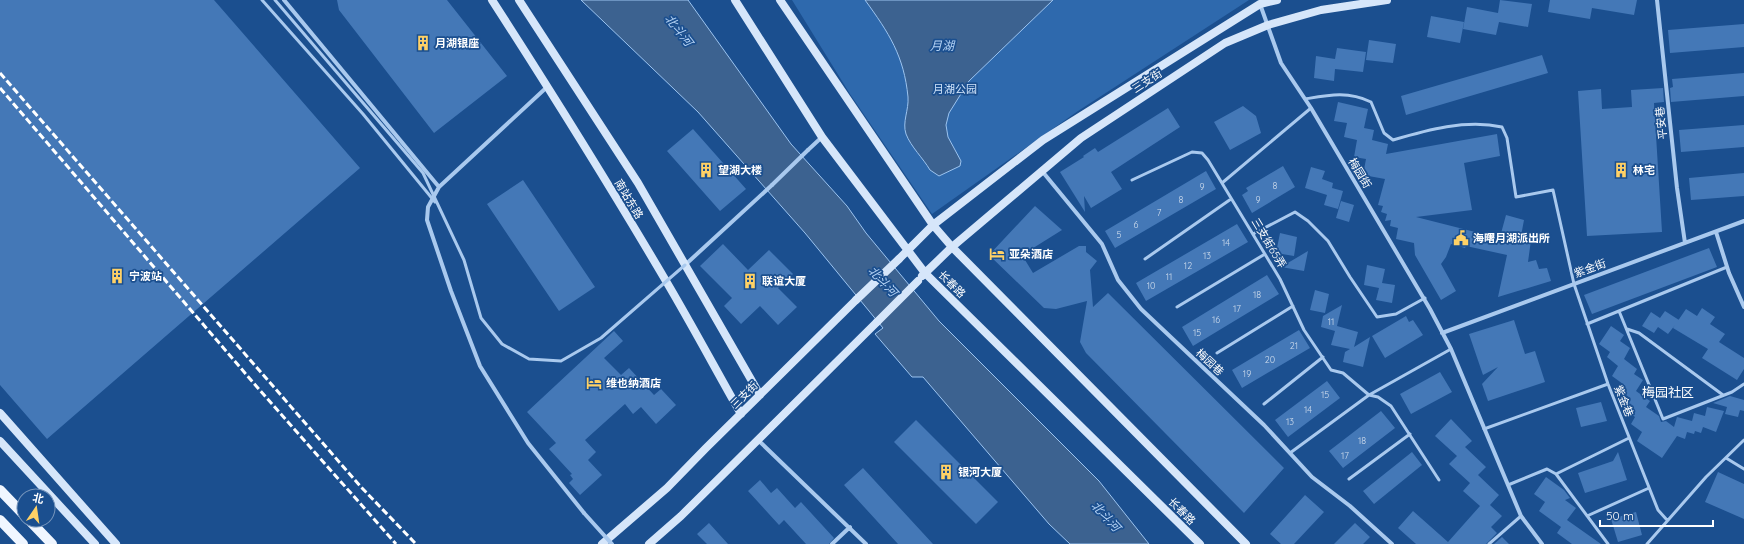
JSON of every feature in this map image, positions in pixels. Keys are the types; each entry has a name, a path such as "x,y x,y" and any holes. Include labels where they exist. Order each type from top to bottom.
{"main road":[{"name":"南站东路","path":"492,0 548,87 666,282 740,414"},
{"name":"南站东路","path":"519,0 638,183 760,395"},
{"name":"长春路","path":"735,0 822,137 925,273 1200,544"},
{"name":"长春路","path":"780,0 933,225 952,247 1246,544"},
{"name":"三支街","path":"602,544 667,488 740,414 933,225 1043,140 1260,4 1277,0"},
{"name":"三支街","path":"758,440 952,247 1081,138 1225,43 1268,25 1321,10 1387,0"},
{"path":"0,413 116,544"},
{"path":"650,544 681,516 758,440"},
{"path":"0,441 95,544"},
{"path":"0,490 16,507"},
{"path":"0,520 23,544"},
{"path":"37,528 52,544"}],"street":[{"path":"284,0 438,187"},
{"name":"平安巷","path":"1657,0 1677,188 1685,243"},
{"name":"梅园街","path":"1260,4 1281,63 1311,108 1425,298 1451,349"},
{"path":"548,87 438,187 428,207 427,220 451,291 480,366 528,443 584,513 612,544"},
{"path":"685,265 822,137"},
{"name":"梅园巷","path":"1042,171 1102,244 1118,280 1141,309 1264,425 1312,477 1350,506 1392,544"},
{"name":"紫金街","path":"1442,333 1744,221"},
{"path":"1716,232 1744,307"},
{"path":"1451,349 1521,516 1542,544"},
{"path":"758,440 866,544"},
{"path":"832,544 850,527"}],"lane":[{"path":"262,0 363,114 439,207"},
{"path":"275,0 423,173 464,260 481,318 502,344 529,359 561,361 601,338 685,265"},
{"name":"紫金巷","path":"1305,99 1337,94 1358,96 1371,102 1384,133 1393,140 1443,127 1486,124 1502,127 1506,138 1516,196 1553,190 1574,284 1587,324 1608,384 1649,488 1658,510 1667,520"},
{"path":"1222,183 1311,108"},
{"name":"三支街65弄","path":"1132,180 1192,152 1202,153 1208,160 1280,279 1304,330 1331,370 1343,373 1369,395 1378,397 1391,406 1439,480"},
{"path":"1145,259 1231,199"},
{"path":"1253,234 1295,212 1308,221 1328,241 1377,317 1396,314 1425,298"},
{"path":"1178,307 1265,254"},
{"path":"1587,324 1728,267"},
{"path":"1218,353 1293,306"},
{"path":"1619,311 1663,419 1723,395 1744,384"},
{"path":"1627,329 1639,333 1723,395"},
{"path":"1290,453 1369,395 1451,349"},
{"path":"1264,404 1323,357"},
{"path":"1484,429 1608,384"},
{"path":"1349,479 1410,434"},
{"path":"1556,474 1629,438"},
{"path":"1647,544 1706,476 1744,440"},
{"path":"1726,458 1744,468"},
{"path":"1508,485 1547,469 1556,474 1608,544"},
{"path":"1587,516 1649,488"},
{"path":"1489,544 1521,516"}],"green space":[{"name":"月湖公园","path":"792,0 1249,0 1078,111 932,214 850,94"}],"water":[{"name":"北斗河","path":"581,0 688,0 791,144 847,206 866,233 939,321 1099,481 1149,544 1070,544 1049,524 923,377 912,377 875,334 883,328 805,233 698,112"},
{"name":"月湖","path":"865,0 1053,0 969,81 949,113 946,125 948,137 961,161 960,166 939,176 930,170 908,139 905,129 905,120 908,107 908,97 903,69 888,34"}],"building":[{"name":"宁波站","path":"0,0 214,0 360,168 47,439 0,385"},
{"name":"月湖银座","path":"337,0 447,0 507,76 434,133 339,10"},
{"path":"1500,0 1532,4 1528,27 1499,22 1496,35 1463,29 1467,7 1498,13"},
{"path":"1550,0 1637,0 1634,15 1592,8 1590,19 1548,12"},
{"path":"1431,16 1464,22 1460,43 1427,37"},
{"path":"1744,24 1744,47 1670,53 1668,30"},
{"path":"1369,40 1396,44 1393,63 1366,60"},
{"path":"1337,48 1366,52 1363,72 1335,69 1334,81 1314,78 1316,56 1335,59"},
{"path":"1542,55 1548,73 1406,115 1401,96"},
{"path":"1744,73 1744,96 1671,102 1670,88 1673,87 1672,79"},
{"name":"林宅","path":"1663,88 1664,102 1654,103 1662,232 1587,236 1578,91 1601,89 1602,109 1632,107 1631,90"},
{"path":"1338,102 1368,109 1364,128 1374,130 1372,140 1388,144 1386,154 1497,134 1500,156 1464,163 1472,210 1416,217 1500,237 1506,215 1524,220 1521,236 1531,240 1528,262 1536,260 1539,269 1547,268 1551,281 1498,297 1507,255 1466,246 1465,248 1451,244 1446,257 1441,264 1456,291 1441,300 1415,255 1414,243 1396,239 1398,228 1390,226 1391,220 1385,221 1387,214 1381,212 1383,206 1378,205 1385,179 1363,175 1366,159 1354,157 1357,140 1344,137 1347,123 1334,121"},
{"path":"1243,106 1256,116 1261,133 1230,150 1214,122"},
{"path":"1168,108 1180,127 1111,172 1122,189 1091,208 1084,196 1085,212 1060,172 1084,157 1083,156 1095,148 1098,152"},
{"path":"1744,125 1744,147 1681,152 1679,130"},
{"name":"望湖大楼","path":"693,129 746,189 720,211 667,151"},
{"path":"1283,166 1295,187 1252,213 1242,195 1248,191 1246,188"},
{"path":"1311,167 1325,171 1322,179 1333,183 1332,188 1343,191 1338,209 1324,205 1327,195 1305,188"},
{"path":"1206,171 1216,189 1115,248 1105,231"},
{"path":"1744,173 1744,196 1691,200 1689,178"},
{"path":"523,180 595,287 559,311 487,204"},
{"path":"1341,201 1354,205 1349,222 1336,218"},
{"path":"1035,206 1062,230 1022,255 1033,273 1079,246 1086,246 1086,252 1097,261 1090,270 1093,307 1108,293 1284,468 1244,513 1086,353 1080,342 1087,301 1056,309 1044,308 989,255"},
{"path":"1237,224 1248,242 1146,301 1136,283"},
{"path":"1280,233 1297,237 1294,256 1276,253"},
{"name":"联谊大厦","path":"723,244 748,270 769,250 793,274 778,288 797,307 778,325 760,306 741,324 724,306 732,298 700,266"},
{"path":"1709,248 1717,267 1592,314 1584,295"},
{"path":"1308,251 1304,271 1281,267"},
{"path":"1367,265 1385,269 1382,283 1395,285 1392,303 1376,300 1379,288 1364,285"},
{"path":"1267,275 1279,294 1193,346 1182,327"},
{"path":"1315,290 1329,294 1325,313 1310,310"},
{"path":"1342,305 1337,326 1358,332 1354,347 1370,337 1363,367 1343,362 1345,352 1350,349 1331,345 1335,331 1321,327 1323,316"},
{"path":"1702,308 1715,317 1710,324 1725,334 1719,342 1744,358 1744,369 1737,380 1702,358 1708,349 1673,328 1686,309 1697,316"},
{"path":"1665,311 1679,320 1668,334 1658,327 1654,333 1642,326 1651,312 1660,318"},
{"path":"1406,316 1409,322 1413,320 1423,335 1385,358 1372,336"},
{"path":"1514,320 1525,354 1535,351 1545,382 1488,401 1482,384 1498,367 1483,375 1469,334"},
{"path":"1611,326 1624,335 1620,341 1630,348 1624,359 1637,369 1634,374 1643,380 1636,391 1650,401 1646,407 1659,416 1661,422 1666,421 1674,427 1677,417 1692,421 1694,413 1705,416 1707,407 1724,411 1716,432 1703,427 1701,433 1695,431 1694,434 1687,432 1685,439 1677,436 1662,458 1637,441 1642,432 1631,424 1635,417 1624,409 1630,398 1619,390 1623,384 1612,376 1618,366 1607,357 1610,352 1599,344"},
{"path":"1299,330 1310,348 1242,388 1232,370"},
{"path":"614,331 623,341 604,358 621,375 629,368 654,395 661,389 676,405 656,424 641,407 633,414 625,404 585,440 596,452 588,460 602,475 580,495 569,483 573,479 570,475 572,474 549,449 556,443 527,412"},
{"path":"1440,372 1452,392 1411,414 1400,394"},
{"path":"1327,381 1340,398 1288,437 1275,420"},
{"path":"1730,396 1744,400 1744,411 1740,410 1738,417 1725,414 1727,407 1713,403"},
{"path":"1601,402 1607,421 1581,427 1576,408"},
{"path":"1381,411 1395,428 1343,468 1329,451"},
{"path":"1451,419 1472,441 1465,447 1486,467 1478,475 1499,495 1490,505 1502,516 1491,527 1497,533 1486,544 1416,544 1398,528 1413,511 1448,542 1480,506 1463,491 1470,483 1449,464 1457,456 1435,436"},
{"name":"银河大厦","path":"916,420 998,502 976,524 894,442"},
{"path":"1412,452 1422,465 1374,504 1363,491"},
{"path":"1618,452 1627,480 1585,493 1578,473 1613,461"},
{"path":"863,468 933,544 898,544 844,485"},
{"path":"1718,472 1744,484 1744,519 1705,502"},
{"path":"1546,477 1564,490 1570,498 1565,500 1576,508 1567,520 1601,544 1572,544 1557,533 1561,527 1539,511 1545,502 1534,494"},
{"path":"760,480 771,493 777,488 795,508 801,502 834,538 829,544 806,544 784,520 779,525 748,491"},
{"path":"1305,495 1324,512 1294,544 1281,544 1270,534"},
{"path":"1636,512 1642,535 1618,542 1611,519"},
{"path":"709,523 728,544 707,544 697,534"},
{"path":"1355,523 1370,537 1363,544 1334,544"},
{"path":"1502,537 1509,544 1494,544"}],"railway":[{"path":"0,73 361,487 416,544"},
{"path":"0,88 257,387 396,544"}],"place":[{"name":"月湖银座","path":"423,43"},
{"name":"望湖大楼","path":"706,170"},
{"name":"林宅","path":"1621,170"},
{"name":"海曙月湖派出所","path":"1461,238"},
{"name":"亚朵酒店","path":"997,254"},
{"name":"宁波站","path":"117,276"},
{"name":"联谊大厦","path":"750,281"},
{"name":"维也纳酒店","path":"594,383"},
{"name":"银河大厦","path":"946,472"}],"district":[{"name":"梅园社区","path":"1668,392"}]}
